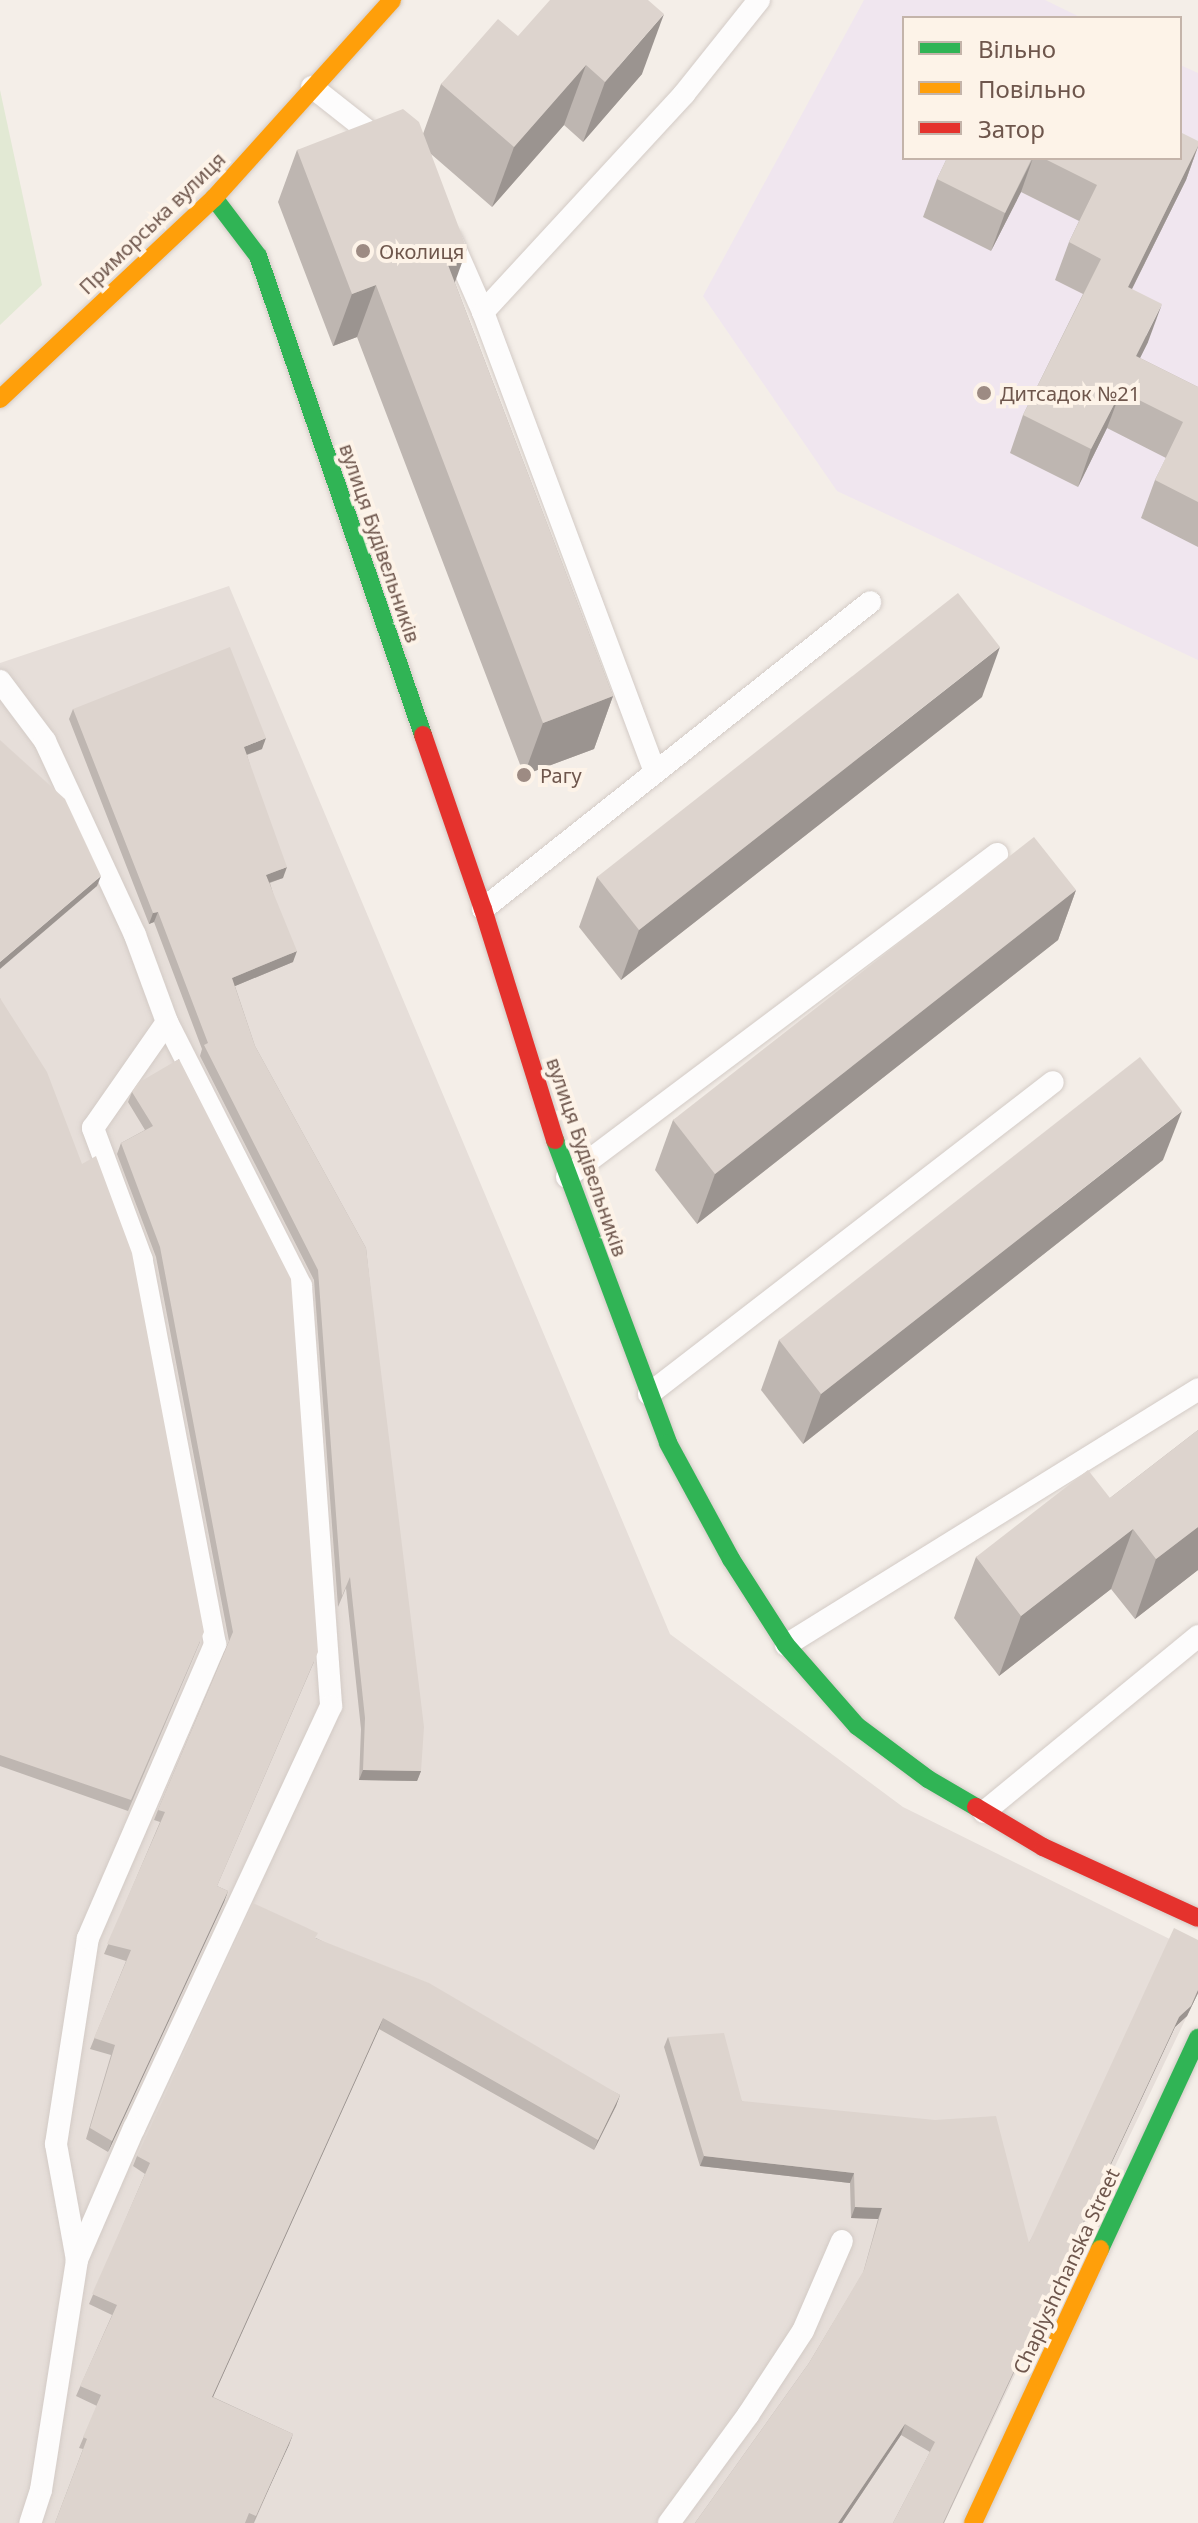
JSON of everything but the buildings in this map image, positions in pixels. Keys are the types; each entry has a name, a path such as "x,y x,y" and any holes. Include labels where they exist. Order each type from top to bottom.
{"street":[{"name":"Приморська вулиця","path":"0,399 214,198 392,0"},
{"name":"вулиця Будівельників","path":"214,198 258,256 483,909 567,1177 668,1443 731,1559 786,1645 857,1726 928,1779 1043,1847 1198,1918"},
{"name":"Chaplyshchanska Street","path":"973,2523 1198,2038"}],"lane":[{"path":"483,312 684,94 759,0"},
{"path":"312,87 399,156"},
{"path":"441,216 483,312 655,772"},
{"path":"483,909 870,602"},
{"path":"0,681 45,741 135,935 167,1022 301,1286 331,1706 134,2128 77,2260 41,2490 30,2523"},
{"path":"567,1177 997,854"},
{"path":"77,2260 56,2144 88,1938 215,1644 142,1260 93,1128 167,1022"},
{"path":"649,1394 1053,1082"},
{"path":"786,1645 1198,1390"},
{"path":"984,1812 1198,1636"},
{"path":"669,2523 748,2415 803,2331 842,2241"}],"shaded area":[{"name":"Дитсадок №21","path":"864,0 1045,0 1078,16 902,16 902,160 1182,160 1182,66 1198,73 1198,660 837,491 703,296"},
{"path":"229,586 670,1634 903,1807 1198,1953 1198,1993 944,2523 0,2523 0,663"}],"green space":[{"path":"0,90 42,285 0,325"}],"traffic: fast":[{"path":"214,198 258,256 423,735"},
{"path":"555,1140 668,1443 731,1559 786,1645 857,1726 928,1779 976,1807"},
{"path":"1100,2249 1198,2038"}],"traffic: slow":[{"path":"0,399 214,198 392,0"},
{"path":"973,2523 1100,2249"}],"traffic: jam":[{"path":"423,735 483,909 555,1140"},
{"path":"976,1807 1043,1847 1198,1918"}],"place":[{"name":"Околиця","path":"363,251"},
{"name":"Дитсадок №21","path":"984,393"},
{"name":"Рагу","path":"524,775"}]}
